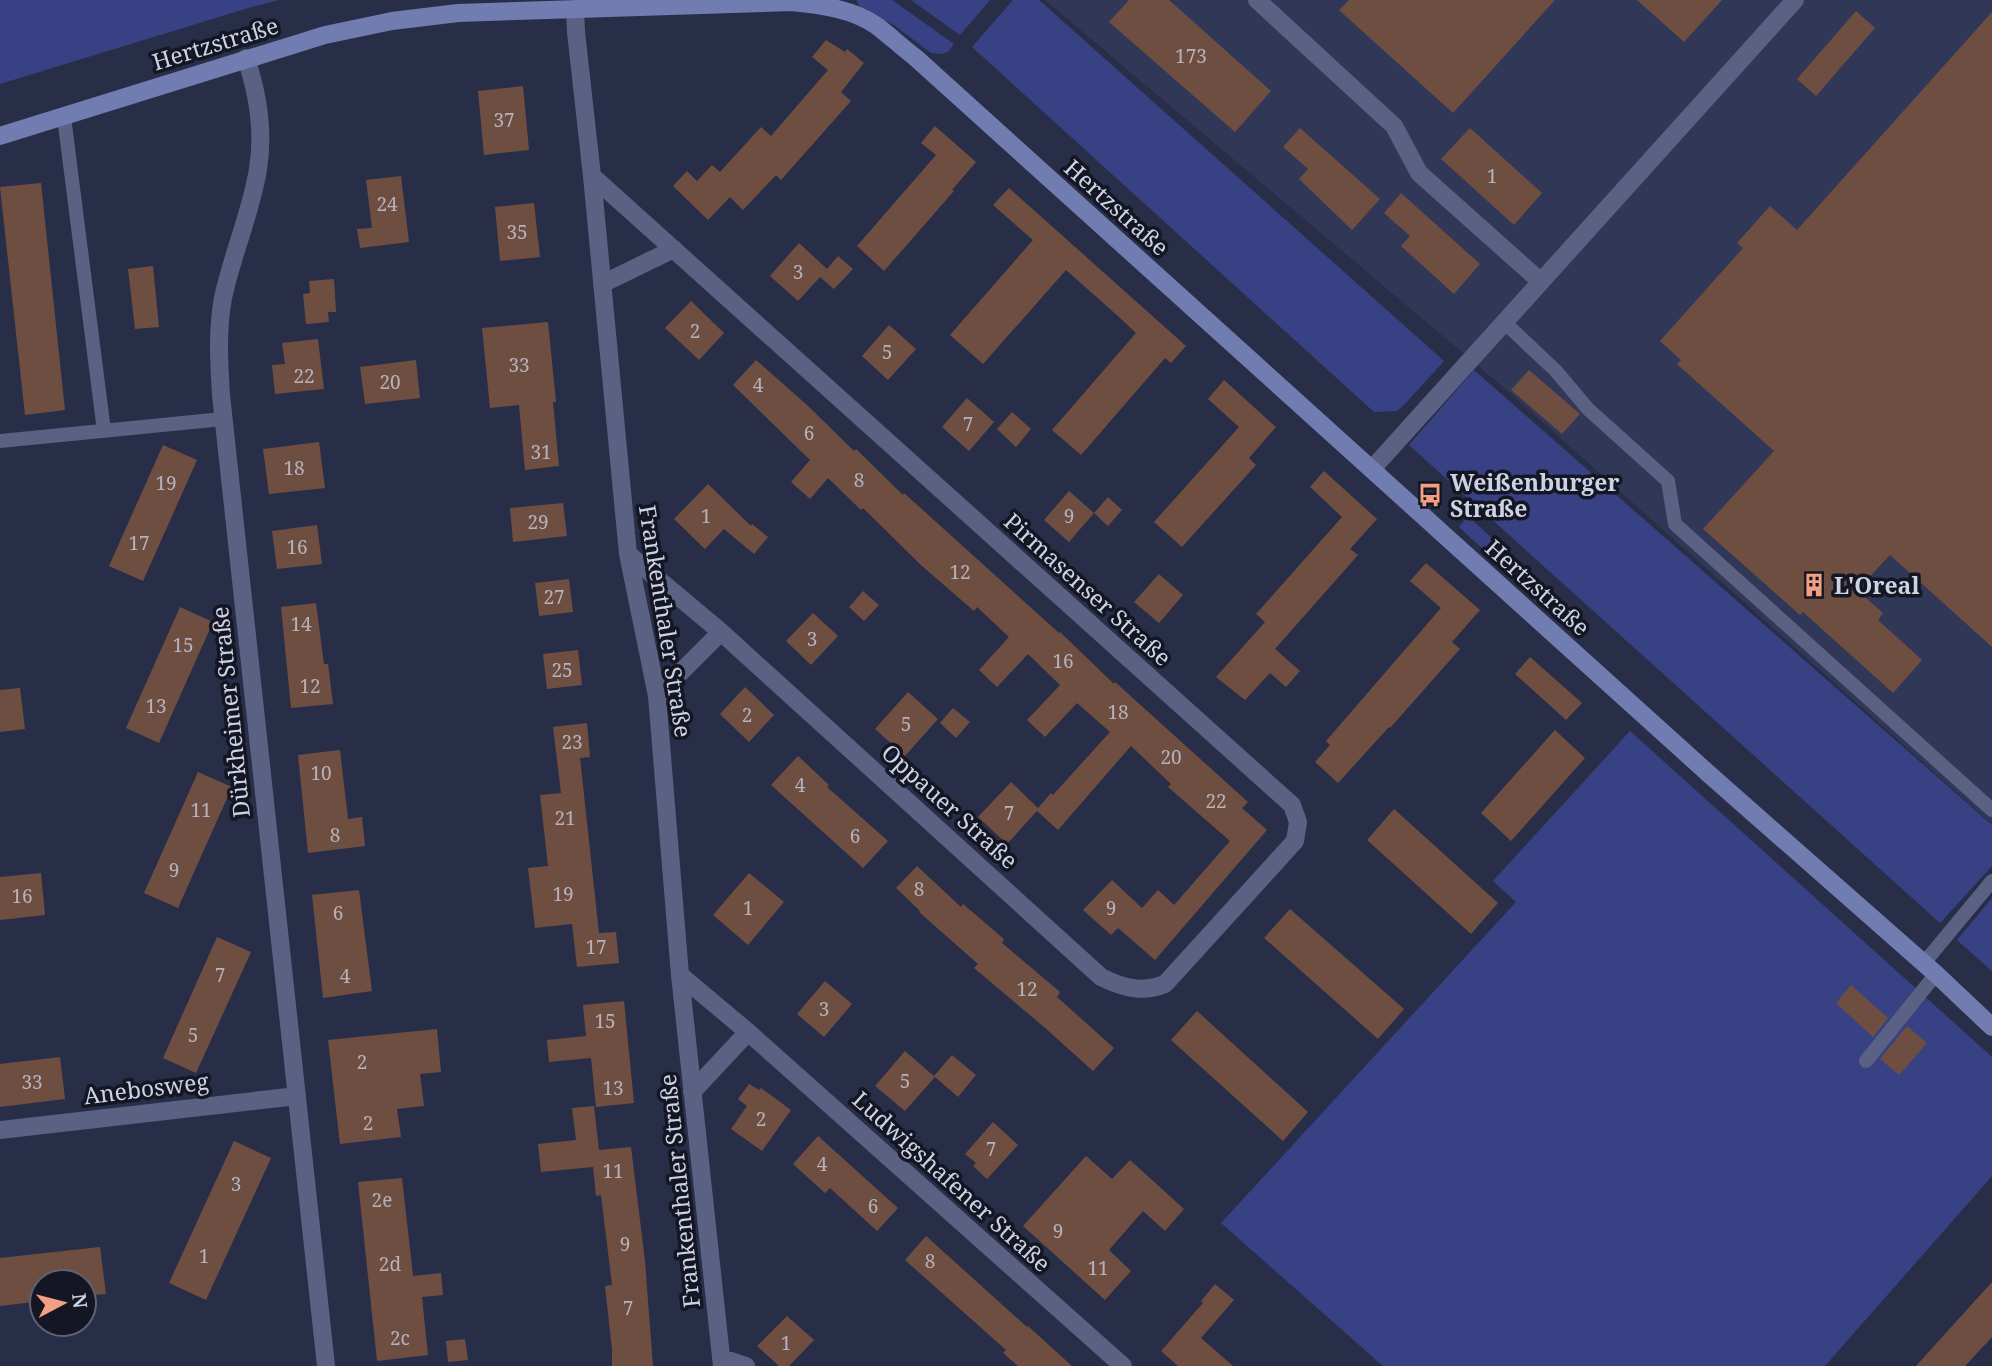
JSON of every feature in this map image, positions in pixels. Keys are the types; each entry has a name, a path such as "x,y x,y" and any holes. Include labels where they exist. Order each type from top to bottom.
{"main road":[{"name":"Hertzstraße","path":"0,136 246,58 325,35 392,21 458,13 792,2 822,5 856,15 876,25 916,58 1700,766 1930,968 1992,1027"}],"street":[{"path":"1257,0 1394,126 1419,173 1540,281"},
{"path":"1371,469 1795,0"},
{"name":"Frankenthaler Straße","path":"575,9 628,554 657,696 680,975 722,1362"},
{"name":"Dürkheimer Straße","path":"246,58 253,79 261,144 258,171 229,270 223,302 219,334 223,419 326,1366"},
{"name":"Pirmasenser Straße","path":"592,176 1292,805 1298,822 1295,841 1171,980 1158,987"},
{"path":"602,284 674,249"},
{"name":"Oppauer Straße","path":"628,554 721,632 1101,978 1135,990 1158,987"},
{"path":"657,696 721,632"},
{"name":"Ludwigshafener Straße","path":"680,975 748,1031 1123,1366"},
{"path":"692,1092 748,1031"},
{"name":"Anebosweg","path":"0,1130 297,1096"},
{"path":"722,1362 747,1366"}],"lane":[{"path":"64,117 104,431"},
{"path":"1503,322 1556,371 1588,409 1668,481 1675,524 1992,810"},
{"path":"0,441 223,419"},
{"path":"1866,1061 1992,881"}],"shaded area":[{"path":"0,0 279,0 0,84"},
{"path":"856,0 892,0 954,44 948,52 931,53 894,25 861,9"},
{"path":"911,0 990,0 960,35"},
{"path":"1013,0 1039,0 1444,361 1404,405 1397,411 1374,412 972,47"},
{"path":"1045,0 1992,0 1992,824 1508,391"},
{"path":"1474,370 1992,825 1992,866 1940,923 1409,445"},
{"path":"1468,516 1512,557 1505,565 1499,564 1459,527"},
{"path":"1630,731 1992,1057 1992,1176 1825,1366 1383,1366 1221,1223 1516,902 1493,881"},
{"path":"1992,898 1992,971 1957,940"}],"building":[{"path":"1129,0 1169,0 1271,91 1235,132 1109,22"},
{"path":"1349,0 1555,0 1453,113 1339,10"},
{"path":"1637,0 1722,0 1684,42"},
{"path":"1856,11 1875,28 1816,96 1797,79"},
{"path":"1992,12 1992,647 1890,555 1857,590 1883,613 1878,620 1922,660 1893,693 1803,612 1800,615 1703,529 1774,451 1677,364 1681,360 1660,341 1743,248 1737,243 1770,206 1797,230"},
{"path":"826,40 845,52 847,49 864,63 841,92 851,101 781,180 776,175 743,210 730,197 708,220 673,186 687,171 697,181 712,165 720,172 761,127 771,136 828,70 812,57"},
{"path":"523,86 529,150 484,155 478,91"},
{"path":"935,126 976,162 884,271 857,246 936,155 921,143"},
{"path":"1300,128 1380,199 1352,230 1299,179 1308,169 1283,147"},
{"path":"1470,128 1542,193 1514,225 1441,159"},
{"path":"401,176 409,242 360,248 357,229 372,228 366,180"},
{"path":"41,183 65,410 25,415 0,187"},
{"path":"1009,188 1186,346 1171,363 1165,358 1081,455 1052,430 1136,333 1119,317 1066,270 983,364 950,335 1033,240 993,205"},
{"path":"1401,193 1480,264 1454,294 1401,246 1410,236 1384,213"},
{"path":"534,203 540,257 500,261 495,207"},
{"path":"799,243 827,269 838,256 853,269 834,289 820,277 798,301 770,276"},
{"path":"153,266 159,327 135,329 128,269"},
{"path":"334,279 336,312 328,312 329,322 306,324 303,294 310,293 309,281"},
{"path":"691,301 724,333 699,360 665,328"},
{"path":"548,322 559,466 525,470 519,405 490,408 482,328"},
{"path":"889,325 916,349 888,380 862,356"},
{"path":"318,339 324,389 275,394 272,365 285,364 282,343"},
{"path":"416,360 420,398 365,404 360,367"},
{"path":"756,360 854,451 856,449 903,495 904,493 1248,802 1242,808 1267,830 1155,960 1118,928 1111,935 1083,910 1112,880 1142,908 1158,890 1174,905 1230,841 1168,787 1171,784 1131,746 1058,830 1037,811 1007,844 978,817 1011,782 1038,808 1110,732 1077,703 1045,737 1027,720 1060,685 1028,654 997,687 979,670 1009,637 977,607 974,611 922,566 828,478 810,499 791,482 810,460 733,385"},
{"path":"1529,370 1580,414 1562,434 1511,390"},
{"path":"1224,380 1276,427 1249,458 1256,465 1182,547 1154,522 1239,427 1208,399"},
{"path":"967,398 994,422 969,451 942,427"},
{"path":"1012,412 1031,429 1016,447 997,429"},
{"path":"319,442 325,488 269,494 263,449"},
{"path":"163,445 197,460 143,581 109,566"},
{"path":"1324,471 1377,519 1350,549 1358,555 1275,649 1300,671 1286,687 1270,673 1245,700 1216,677 1265,622 1256,614 1342,517 1310,487"},
{"path":"708,484 751,526 752,524 768,537 754,554 724,529 705,549 674,519"},
{"path":"1069,491 1094,513 1069,542 1044,520"},
{"path":"1108,497 1122,510 1108,526 1094,513"},
{"path":"563,503 567,536 513,542 510,508"},
{"path":"317,525 322,564 277,569 272,531"},
{"path":"1426,563 1480,610 1452,642 1460,649 1338,783 1315,762 1330,745 1326,741 1441,608 1410,581"},
{"path":"1159,574 1183,595 1159,623 1134,602"},
{"path":"569,579 573,612 539,616 535,583"},
{"path":"863,591 879,605 864,621 849,607"},
{"path":"316,603 324,664 328,664 333,704 291,708 281,607"},
{"path":"180,607 213,622 159,743 126,728"},
{"path":"813,613 838,636 811,665 786,641"},
{"path":"578,650 582,685 547,689 543,654"},
{"path":"1530,657 1582,703 1566,720 1515,674"},
{"path":"745,687 774,715 749,742 720,714"},
{"path":"20,688 25,729 0,732 0,690"},
{"path":"908,692 938,719 905,756 875,729"},
{"path":"953,708 970,722 956,738 940,723"},
{"path":"587,723 590,757 580,758 599,933 616,932 619,963 577,967 572,924 535,928 528,868 548,866 540,795 561,793 553,727"},
{"path":"1555,730 1585,758 1511,841 1481,813"},
{"path":"340,750 348,819 362,817 365,846 308,853 298,755"},
{"path":"798,756 829,785 827,787 888,841 863,868 771,785"},
{"path":"198,772 232,787 178,908 144,893"},
{"path":"1394,809 1498,903 1471,934 1367,840"},
{"path":"917,866 961,907 963,904 1004,939 1002,943 1060,992 1057,997 1114,1048 1093,1071 974,968 978,964 896,888"},
{"path":"41,873 45,915 0,920 0,877"},
{"path":"749,873 784,902 748,945 713,915"},
{"path":"359,890 372,991 323,998 312,895"},
{"path":"1290,909 1404,1009 1378,1039 1264,938"},
{"path":"217,937 251,952 196,1073 163,1058"},
{"path":"825,981 852,1004 824,1037 797,1014"},
{"path":"1851,985 1888,1018 1873,1037 1836,1003"},
{"path":"624,1001 634,1103 596,1107 591,1058 549,1062 547,1040 586,1036 583,1005"},
{"path":"1197,1011 1308,1112 1283,1141 1171,1040"},
{"path":"1907,1026 1927,1043 1899,1075 1880,1059"},
{"path":"437,1029 441,1072 420,1074 424,1106 397,1109 401,1137 340,1144 328,1040"},
{"path":"905,1051 935,1077 905,1111 875,1086"},
{"path":"952,1055 976,1075 958,1097 934,1076"},
{"path":"60,1057 65,1099 0,1107 0,1064"},
{"path":"749,1084 759,1090 761,1088 791,1110 762,1151 731,1129 747,1106 738,1099"},
{"path":"594,1106 599,1150 631,1147 645,1261 653,1366 612,1366 605,1286 612,1285 601,1195 596,1196 593,1167 541,1172 538,1144 576,1140 572,1108"},
{"path":"993,1122 1018,1145 987,1179 973,1166 976,1163 965,1154"},
{"path":"818,1136 898,1208 877,1231 830,1188 825,1193 793,1164"},
{"path":"234,1141 271,1158 206,1300 169,1283"},
{"path":"1086,1156 1112,1179 1130,1160 1184,1209 1165,1231 1143,1211 1109,1250 1131,1271 1105,1300 1023,1226"},
{"path":"402,1178 413,1276 441,1273 443,1295 422,1297 428,1355 377,1361 358,1182"},
{"path":"926,1236 1072,1366 1018,1366 1003,1353 1006,1350 905,1260"},
{"path":"100,1247 106,1294 98,1295 98,1268 28,1268 28,1303 0,1306 0,1258"},
{"path":"1992,1282 1992,1337 1965,1366 1916,1366"},
{"path":"1215,1284 1234,1300 1201,1338 1233,1366 1178,1366 1161,1351 1203,1303 1201,1301"},
{"path":"787,1316 814,1340 789,1366 779,1366 757,1346"},
{"path":"465,1339 468,1360 448,1362 446,1341"}],"place":[{"name":"Weißenburger Straße","path":"1430,495"},
{"name":"L'Oreal","path":"1814,585"}]}
